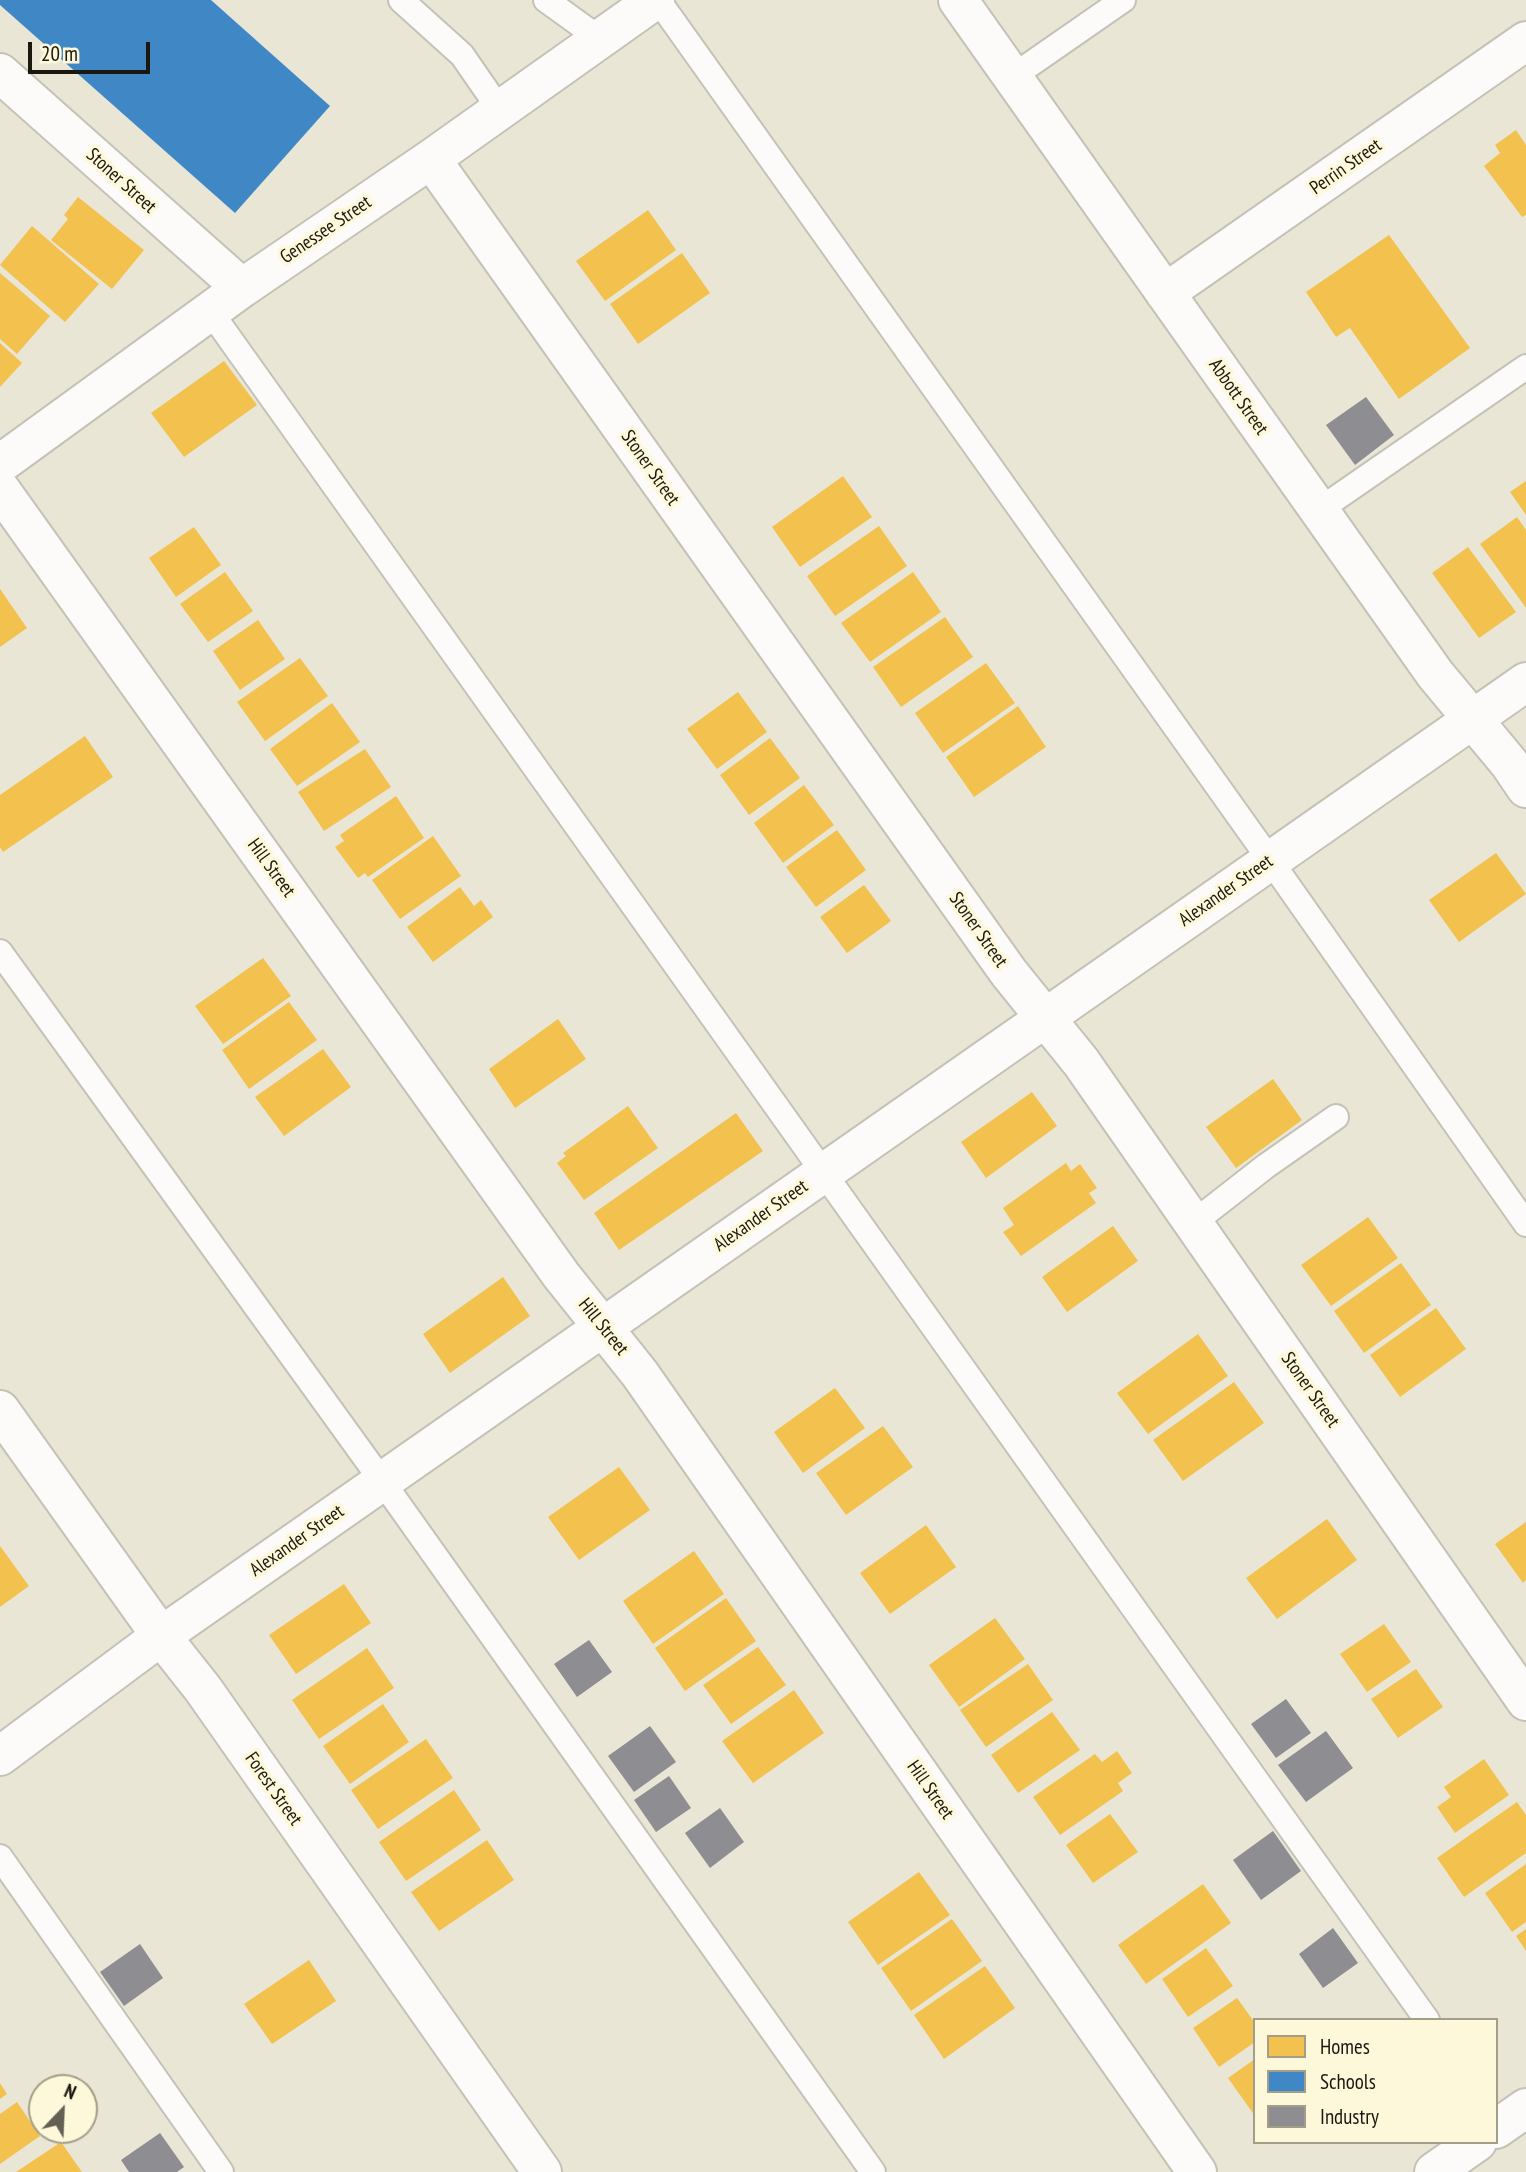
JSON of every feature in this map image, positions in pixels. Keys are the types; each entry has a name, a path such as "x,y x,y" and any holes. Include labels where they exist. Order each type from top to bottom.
{"street":[{"name":"Genessee Street","path":"0,464 242,288 657,0"},
{"name":"Abbott Street","path":"958,0 1435,674 1526,788"},
{"name":"Perrin Street","path":"1165,293 1526,41"},
{"name":"Stoner Street","path":"0,73 242,288"},
{"name":"Stoner Street","path":"431,159 1009,973 1081,1062 1526,1701"},
{"name":"Hill Street","path":"0,489 561,1275 648,1385 1197,2172"},
{"name":"Alexander Street","path":"0,1756 161,1636 1526,681"},
{"name":"Forest Street","path":"0,1410 161,1636 203,1689 542,2172"},
{"path":"1434,2172 1472,2144"}],"lane":[{"path":"401,0 462,55 500,110"},
{"path":"546,0 600,39"},
{"path":"657,0 1526,1224"},
{"path":"1012,77 1123,0"},
{"path":"210,311 1426,2018"},
{"path":"1319,510 1526,367"},
{"path":"0,952 382,1481 873,2172"},
{"path":"1193,1223 1266,1166 1336,1117"},
{"path":"0,1857 221,2172"}],"building: Homes":[{"path":"1516,130 1526,145 1526,215 1522,217 1484,166 1500,153 1495,145"},
{"path":"78,197 144,250 112,289 51,240 68,219 64,215"},
{"path":"648,210 676,250 605,301 576,261"},
{"path":"32,226 99,284 65,322 0,265"},
{"path":"1389,235 1470,348 1399,399 1350,328 1336,337 1306,292"},
{"path":"682,253 710,293 638,344 610,304"},
{"path":"0,273 50,316 17,354 0,339"},
{"path":"0,343 22,363 0,387"},
{"path":"224,361 257,405 184,457 151,413"},
{"path":"843,476 872,517 800,567 772,527"},
{"path":"1526,481 1526,515 1510,492"},
{"path":"1517,517 1526,530 1526,608 1480,544"},
{"path":"879,526 907,566 835,616 807,576"},
{"path":"194,527 221,565 176,597 149,558"},
{"path":"1468,547 1516,612 1479,638 1432,573"},
{"path":"225,572 253,611 208,642 180,604"},
{"path":"913,572 941,612 870,662 841,623"},
{"path":"0,589 27,628 0,647"},
{"path":"945,617 973,657 901,707 873,667"},
{"path":"258,620 285,659 240,690 213,651"},
{"path":"300,658 328,696 265,741 237,702"},
{"path":"986,663 1015,703 943,753 915,713"},
{"path":"738,692 767,732 717,769 687,729"},
{"path":"332,703 360,742 297,786 270,749"},
{"path":"1018,706 1046,747 974,797 946,757"},
{"path":"85,736 113,777 3,852 0,847 0,795"},
{"path":"770,738 800,778 749,815 720,775"},
{"path":"365,749 391,787 324,831 298,792"},
{"path":"804,785 834,825 783,863 754,823"},
{"path":"396,796 424,838 368,877 365,873 358,878 335,847 344,841 340,835"},
{"path":"837,830 866,870 816,907 786,867"},
{"path":"433,836 461,876 400,919 372,880"},
{"path":"1496,853 1526,894 1459,942 1429,900"},
{"path":"864,885 891,921 847,953 820,917"},
{"path":"460,887 474,906 481,900 493,917 433,962 407,927"},
{"path":"263,958 291,996 223,1044 195,1006"},
{"path":"289,1002 317,1040 249,1089 222,1050"},
{"path":"558,1019 586,1059 515,1108 489,1069"},
{"path":"323,1049 351,1087 284,1136 255,1097"},
{"path":"1273,1079 1302,1120 1236,1168 1206,1127"},
{"path":"1032,1092 1057,1126 986,1178 961,1142"},
{"path":"628,1106 658,1148 584,1200 557,1163 566,1156 563,1153"},
{"path":"736,1113 763,1151 619,1250 594,1213"},
{"path":"1066,1163 1071,1171 1080,1164 1097,1188 1089,1193 1096,1203 1021,1256 1003,1232 1014,1225 1003,1208"},
{"path":"1368,1217 1398,1258 1331,1306 1301,1265"},
{"path":"1113,1226 1138,1261 1067,1312 1042,1277"},
{"path":"1401,1263 1431,1305 1364,1353 1334,1311"},
{"path":"503,1277 530,1316 450,1373 423,1334"},
{"path":"1436,1308 1466,1349 1400,1397 1370,1355"},
{"path":"1198,1334 1228,1376 1148,1434 1117,1393"},
{"path":"1234,1382 1264,1423 1183,1481 1153,1440"},
{"path":"835,1388 865,1428 803,1473 774,1432"},
{"path":"883,1426 913,1467 846,1515 816,1473"},
{"path":"619,1467 650,1510 579,1560 548,1517"},
{"path":"1327,1519 1357,1560 1277,1619 1246,1578"},
{"path":"1526,1522 1526,1580 1523,1583 1495,1544"},
{"path":"926,1525 956,1567 890,1614 860,1573"},
{"path":"0,1546 29,1586 0,1607"},
{"path":"694,1551 724,1594 653,1644 623,1601"},
{"path":"344,1584 371,1623 296,1674 269,1635"},
{"path":"726,1598 756,1641 685,1691 655,1648"},
{"path":"995,1618 1025,1659 959,1707 929,1665"},
{"path":"1384,1624 1411,1662 1367,1692 1340,1654"},
{"path":"758,1647 786,1685 731,1724 703,1685"},
{"path":"367,1648 394,1688 319,1739 292,1700"},
{"path":"1028,1664 1053,1700 986,1747 960,1710"},
{"path":"1416,1669 1443,1707 1398,1738 1371,1699"},
{"path":"794,1690 824,1733 753,1783 722,1741"},
{"path":"383,1704 409,1742 350,1784 323,1746"},
{"path":"1052,1712 1080,1750 1018,1793 991,1755"},
{"path":"426,1739 453,1778 378,1829 351,1790"},
{"path":"1117,1751 1132,1773 1118,1783 1123,1791 1060,1835 1033,1797 1095,1754 1102,1762"},
{"path":"1484,1759 1509,1795 1455,1833 1437,1807 1451,1797 1444,1787"},
{"path":"454,1790 481,1830 406,1881 379,1842"},
{"path":"1517,1802 1526,1815 1526,1853 1464,1897 1437,1858"},
{"path":"1110,1814 1138,1852 1093,1883 1066,1845"},
{"path":"487,1840 514,1880 439,1931 411,1892"},
{"path":"1526,1864 1526,1922 1512,1932 1485,1893"},
{"path":"919,1872 950,1915 878,1965 848,1922"},
{"path":"1203,1884 1231,1923 1146,1984 1118,1945"},
{"path":"952,1919 982,1961 911,2011 881,1968"},
{"path":"1526,1929 1526,1951 1516,1936"},
{"path":"1206,1948 1233,1986 1188,2017 1162,1979"},
{"path":"309,1960 336,2001 272,2044 244,2004"},
{"path":"985,1966 1015,2008 944,2059 914,2015"},
{"path":"1237,1998 1253,2020 1253,2043 1219,2067 1193,2028"},
{"path":"1253,2060 1253,2113 1228,2078"},
{"path":"0,2083 7,2094 0,2099"},
{"path":"17,2102 28,2118 29,2144 0,2164 0,2114"},
{"path":"58,2144 62,2144 82,2172 16,2172"}],"building: Schools":[{"path":"0,0 211,0 330,106 235,213 0,5"}],"building: Industry":[{"path":"1366,397 1394,435 1355,465 1326,425"},
{"path":"589,1640 612,1672 577,1697 554,1664"},
{"path":"1286,1699 1311,1733 1276,1758 1251,1724"},
{"path":"650,1726 676,1762 634,1792 608,1756"},
{"path":"1326,1731 1353,1768 1306,1802 1278,1765"},
{"path":"669,1776 691,1808 656,1832 634,1800"},
{"path":"720,1808 744,1842 710,1868 685,1833"},
{"path":"1273,1831 1301,1871 1261,1900 1233,1860"},
{"path":"1333,1928 1358,1963 1323,1988 1299,1954"},
{"path":"140,1944 163,1978 124,2006 100,1972"},
{"path":"160,2133 184,2167 177,2172 129,2172 121,2160"}]}
